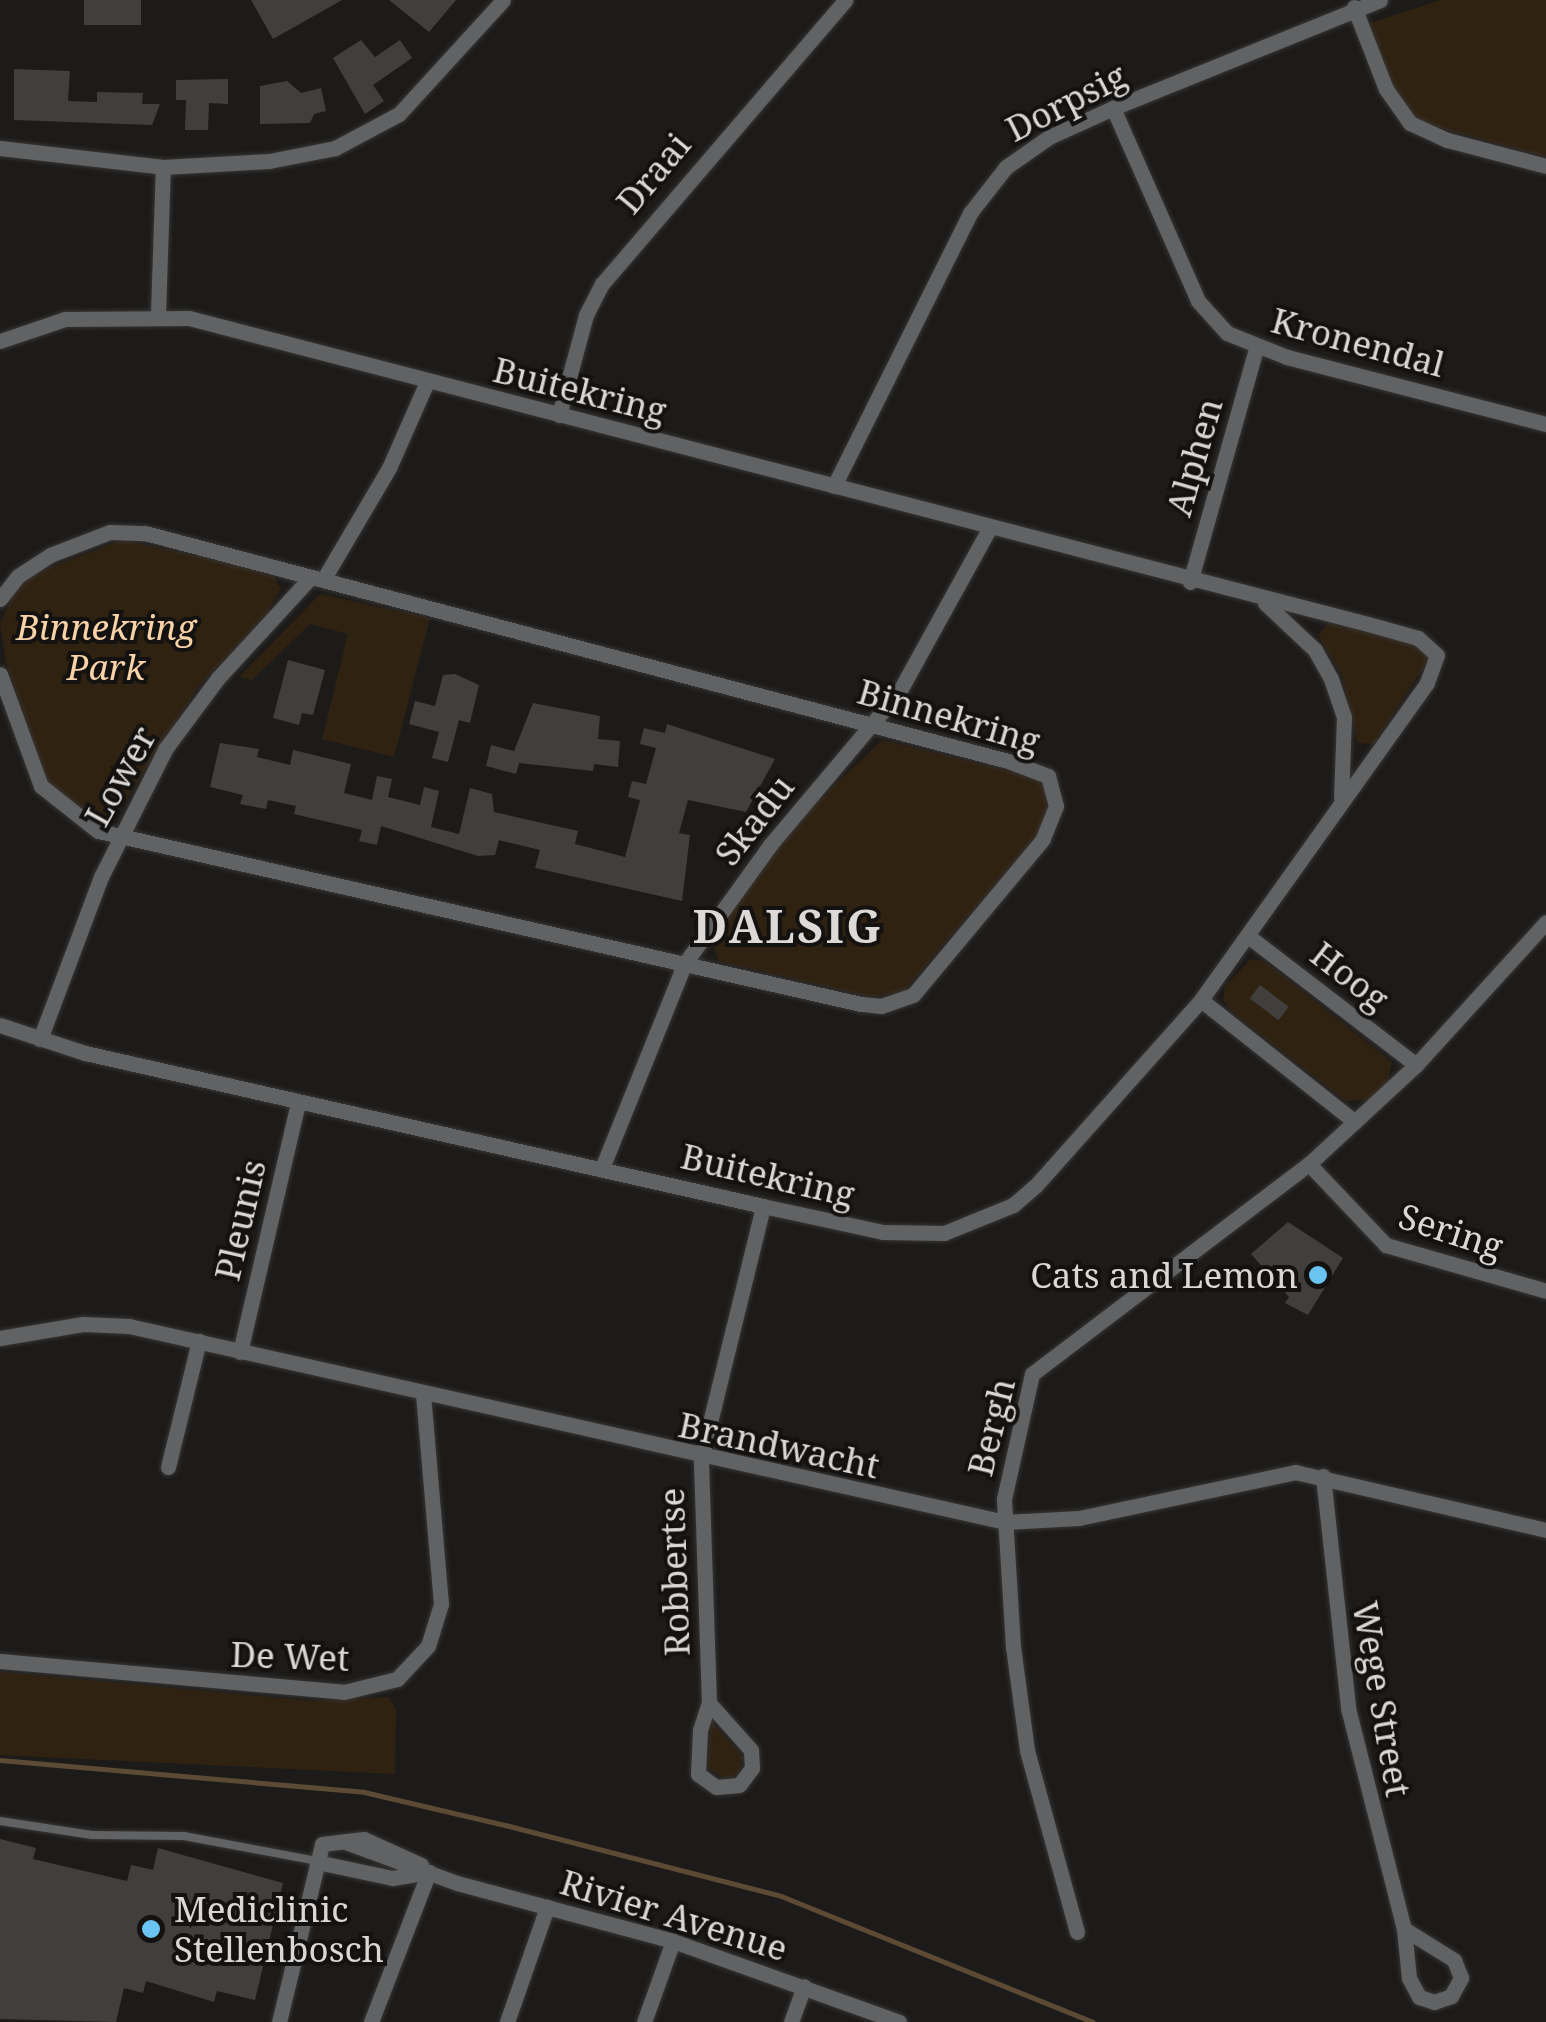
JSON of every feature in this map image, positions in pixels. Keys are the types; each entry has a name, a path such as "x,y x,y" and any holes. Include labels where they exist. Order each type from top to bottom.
{"street":[{"path":"0,148 163,167 293,158 354,141 418,97 503,0"},
{"name":"Draai","path":"559,415 586,315 602,284 818,24 845,0"},
{"name":"Dorpsig","path":"834,486 985,188 1027,150 1113,108 1380,0"},
{"path":"1354,8 1386,89 1410,123 1448,140 1546,166"},
{"name":"Kronendal","path":"1113,108 1198,300 1227,333 1256,348 1546,424"},
{"path":"158,314 163,167"},
{"name":"Buitekring","path":"0,341 65,319 158,314 1418,638 1438,654 1427,683 1201,1000 1036,1186 977,1224 910,1234 762,1206 298,1102 40,1039 0,1025"},
{"name":"Alphen","path":"1190,582 1256,348"},
{"name":"Lower","path":"40,1039 119,836 192,711 317,579 389,468 428,382"},
{"name":"Skadu","path":"602,1168 685,962 770,845 874,724 920,660 989,529"},
{"name":"Binnekring","path":"0,599 18,576 50,554 110,532 167,538 874,724 1048,776 1055,792 1052,824 932,975 899,1002 861,1004 119,836 72,816 41,786 0,674"},
{"name":"Buitekring","path":"1260,599 1315,650 1332,679 1344,717 1340,800"},
{"name":"Bergh","path":"1077,1932 1028,1750 1005,1522 1006,1479 1032,1374 1309,1164 1416,1065 1546,922"},
{"name":"Hoog","path":"1248,936 1416,1065"},
{"path":"1201,1000 1355,1122"},
{"name":"Pleunis","path":"240,1352 298,1102"},
{"name":"Sering","path":"1309,1164 1386,1245 1546,1291"},
{"name":"Robbertse","path":"709,1703 751,1750 752,1768 739,1785 716,1787 698,1774 700,1730 709,1703 701,1460 762,1206"},
{"name":"Brandwacht","path":"0,1338 82,1324 198,1341 701,1460 1005,1522 1080,1518 1267,1474 1324,1476 1546,1530"},
{"path":"168,1467 198,1341"},
{"name":"De Wet","path":"0,1662 344,1692 397,1680 428,1646 441,1604 423,1395"},
{"name":"Wege Street","path":"1324,1476 1348,1708 1404,1929 1413,1990 1434,2002 1451,1996 1459,1988 1460,1968 1447,1953 1404,1929"},
{"name":"Rivier Avenue","path":"429,1872 392,1878 317,1862 326,1840 348,1843 364,1839 395,1848 429,1872 673,1941 900,2022"},
{"path":"280,2022 317,1862"},
{"path":"371,2022 429,1872"},
{"path":"507,2022 547,1907"},
{"path":"644,2022 673,1941"},
{"path":"791,2022 804,1986"}],"lane":[{"path":"0,1821 74,1834 184,1836 317,1862"}],"green space":[{"path":"1441,0 1546,0 1546,157 1401,117 1367,24"},
{"name":"Binnekring Park","path":"122,540 243,566 273,576 281,589 266,614 198,687 118,813 103,823 49,786 6,663 0,624 14,592 34,574"},
{"path":"320,594 430,618 394,757 322,739 348,634 310,624 252,680 239,677"},
{"path":"1329,623 1420,645 1431,656 1373,745 1357,742 1342,675 1318,635"},
{"path":"882,740 1037,778 1051,801 1043,828 903,992 872,997 718,961 712,938 748,886 813,806"},
{"path":"1251,959 1264,961 1392,1062 1387,1084 1369,1100 1346,1101 1233,1013 1223,1001 1225,986"},
{"path":"0,1672 314,1701 388,1697 396,1709 395,1774 0,1755"},
{"path":"711,1721 743,1757 739,1773 726,1779 708,1768"}],"building":[{"path":"84,0 141,0 141,25 84,25"},
{"path":"251,0 342,0 273,39"},
{"path":"389,0 456,0 429,32"},
{"path":"361,40 375,57 400,40 412,58 373,85 384,101 365,114 333,58"},
{"path":"14,69 70,71 68,101 97,102 97,92 143,93 142,104 160,104 152,125 14,120"},
{"path":"228,79 228,104 209,103 208,130 185,130 186,100 176,100 176,80"},
{"path":"287,81 301,93 321,88 326,111 314,114 310,123 260,124 260,86"},
{"path":"288,660 325,670 313,715 302,713 299,725 273,718"},
{"path":"455,674 479,685 470,723 459,720 448,762 432,758 439,732 409,724 415,701 435,706 443,675"},
{"path":"533,703 600,716 598,739 620,741 618,767 594,764 593,771 519,763 516,774 486,766 491,745 514,751"},
{"path":"667,724 775,759 746,812 688,800 679,833 690,835 682,901 535,868 540,850 499,840 495,855 478,856 381,826 377,845 359,841 362,830 294,814 296,806 268,800 266,809 240,804 243,795 210,787 220,743 259,749 257,757 290,765 293,750 351,764 344,793 372,800 377,776 392,779 388,797 420,805 424,787 439,791 431,827 459,834 470,788 492,794 494,812 578,831 575,844 625,857 640,800 628,797 632,781 646,784 656,748 640,744 644,728 665,733"},
{"path":"1260,985 1289,1007 1279,1020 1250,999"},
{"name":"Cats and Lemon","path":"1288,1222 1343,1258 1308,1315 1285,1303 1289,1297 1251,1254"},
{"path":"0,1839 36,1848 33,1859 127,1881 131,1865 153,1870 158,1848 283,1883 255,2000 217,1991 214,2002 146,1981 143,1993 124,1988 116,2022 0,2019"}],"waterway":[{"path":"0,1760 364,1792 509,1826 781,1896 1093,2022"}],"place":[{"name":"Cats and Lemon","path":"1318,1275"},
{"name":"Mediclinic Stellenbosch","path":"151,1929"}],"district":[{"name":"DALSIG","path":"788,926"}]}
